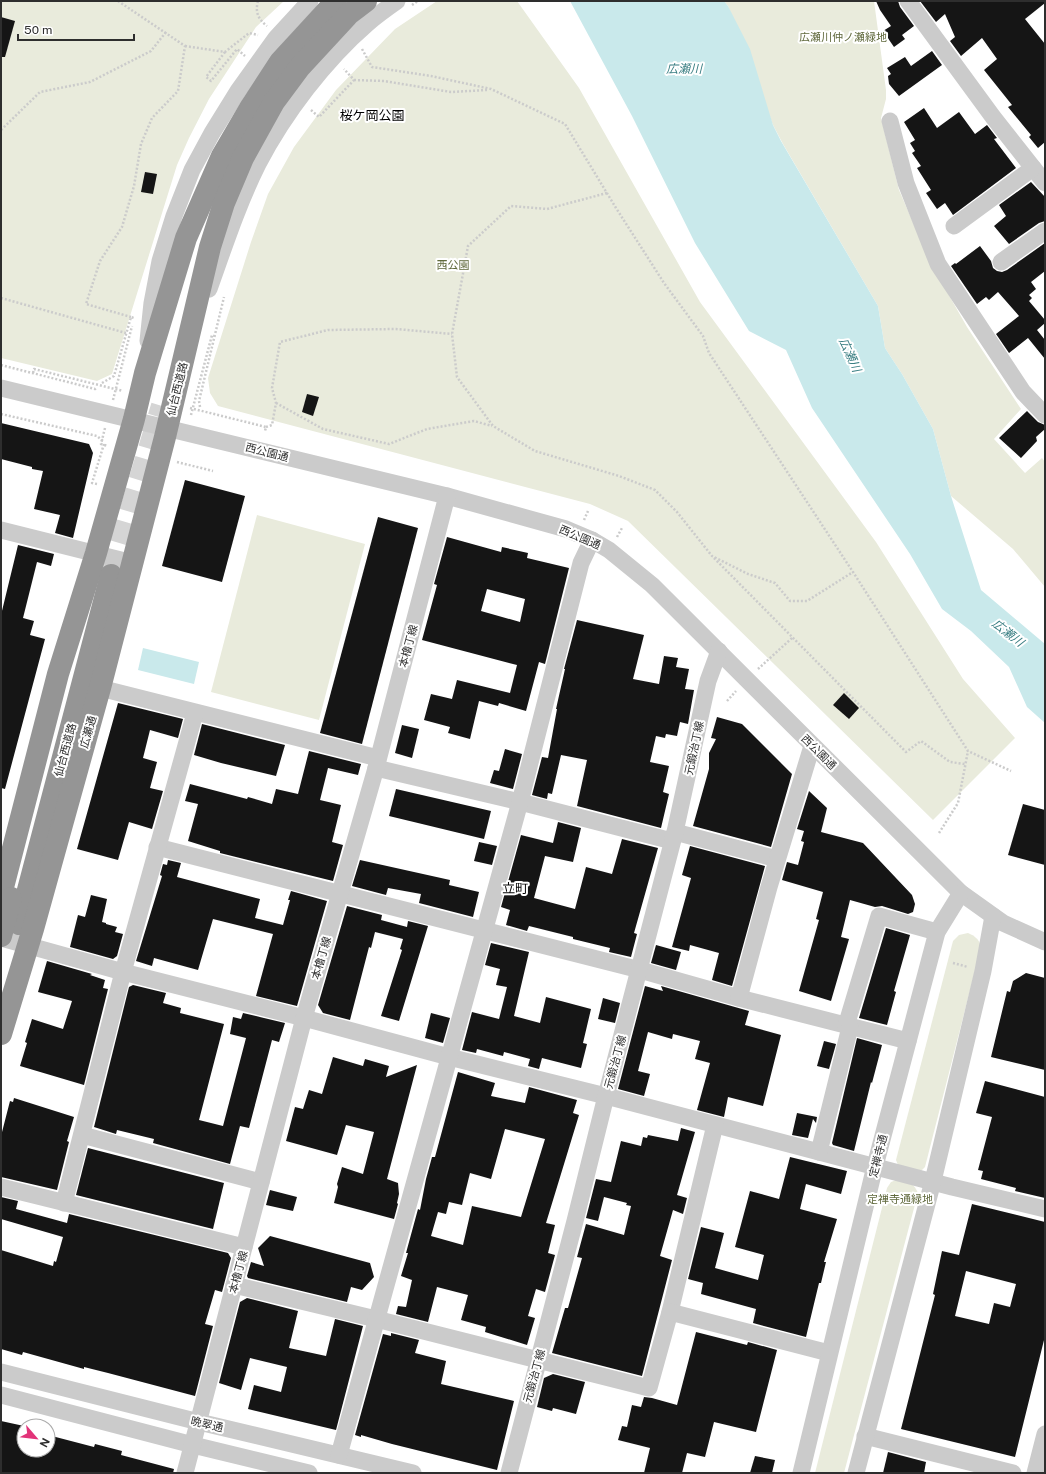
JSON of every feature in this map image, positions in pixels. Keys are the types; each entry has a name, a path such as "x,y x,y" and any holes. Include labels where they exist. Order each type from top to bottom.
{"highway":[{"path":"1,895 58,674 102,567 145,373 186,238 222,156 250,108 280,62 336,1"},
{"name":"仙台西道路","path":"167,427 187,350 210,247 224,204 243,158 274,102 300,68 350,14 366,1"},
{"name":"広瀬通","path":"1,1034 11,935 100,688 167,427"},
{"name":"仙台西道路","path":"11,935 102,567"},
{"path":"1,1020 11,935"}],"street":[{"path":"145,373 153,296 160,261 174,216 192,170 212,133 238,91 277,36 310,1"},
{"path":"908,1 993,117 1045,183"},
{"path":"187,350 234,220 258,164 279,128 313,81 332,58 368,23 403,4"},
{"path":"890,121 906,183 938,264 1023,392 1045,415"},
{"path":"954,226 1033,168"},
{"path":"1001,262 1045,231"},
{"name":"西公園通","path":"1,388 447,496 566,529 592,540 609,550 652,585 961,893 1004,923 1045,942"},
{"name":"本櫓丁線","path":"193,1445 304,1018 378,763 447,496"},
{"path":"1,530 102,567 133,563"},
{"path":"339,1455 483,930 520,802 581,563 592,540"},
{"name":"元鍛治丁線","path":"509,1473 674,837 708,681 719,651"},
{"path":"100,688 520,802 778,859"},
{"path":"64,1203 123,972 196,713"},
{"path":"739,998 778,859 812,746"},
{"path":"157,847 640,970 848,1027 908,1041"},
{"name":"定禅寺通","path":"801,1473 875,1166 937,932 961,893"},
{"path":"819,1152 848,1027 879,916 937,932"},
{"path":"856,1473 933,1181 983,971 993,916"},
{"path":"11,935 123,972 1045,1209"},
{"path":"234,1285 376,1319 649,1388 670,1312 715,1125"},
{"path":"82,1135 261,1182"},
{"path":"1,1186 244,1247"},
{"path":"670,1312 829,1352"},
{"name":"晩翠通","path":"1,1372 199,1422 413,1473"},
{"path":"1,1395 193,1445 309,1473"},
{"path":"1035,1473 1045,1434"},
{"path":"865,1436 1013,1473"},
{"path":"185,1473 193,1445"}],"path":[{"path":"118,1 185,46 226,52"},
{"path":"258,1 256,7 258,16 277,36"},
{"path":"403,4 418,1"},
{"path":"1,130 40,92 90,82 151,51 166,32"},
{"path":"237,49 210,81 206,77 226,52 249,33 258,35"},
{"path":"357,54 367,44"},
{"path":"131,318 86,304 100,261 122,226 134,186 141,144 152,118 178,91 185,46"},
{"path":"362,49 372,67 431,76 491,89 565,124 664,283 703,336 709,353 853,572 968,751 1012,771"},
{"path":"340,72 348,63"},
{"path":"346,71 354,80 384,82 451,92 491,89"},
{"path":"319,117 354,80"},
{"path":"308,110 313,104"},
{"path":"493,426 457,377 452,334 468,246 511,206 547,209 607,193"},
{"path":"200,407 199,401 226,290"},
{"path":"1,298 126,333"},
{"path":"118,382 133,323"},
{"path":"198,410 266,427 272,425 276,403 272,388 280,342 328,330 396,329 452,334"},
{"path":"194,403 212,335 214,336"},
{"path":"1,365 95,389 97,387"},
{"path":"33,373 34,369 108,387"},
{"path":"276,403 323,429 389,444 427,429 474,421 493,426 535,451 619,476 655,490 677,512 712,556 906,752 921,741 950,762 965,764"},
{"path":"1,414 97,436 103,443 100,455"},
{"path":"265,431 266,427"},
{"path":"182,464 213,471"},
{"path":"712,556 748,574 775,583 790,601 807,601 853,572"},
{"path":"764,663 792,638"},
{"path":"939,833 958,803 968,751"},
{"path":"953,963 970,968"}],"green space":[{"path":"1,1 284,1 256,27 209,99 189,138 177,165 112,374 97,381 1,358"},
{"name":"西公園","path":"437,1 517,1 579,88 700,302 876,542 963,679 1015,738 933,820 628,521 590,504 218,406 210,393 208,378 251,242 268,194 294,147 336,90 395,29"},
{"name":"広瀬川仲ノ瀬緑地","path":"724,1 874,1 886,90 886,99 881,118 899,190 930,262 967,327 1021,409 994,439 1025,473 1042,458 1045,462 1045,587 1013,549 951,496 933,429 902,374 885,348 878,306 773,125 728,6"},
{"path":"257,515 365,544 319,720 211,692"},
{"name":"定禅寺通緑地","path":"968,933 976,938 981,947 925,1167 921,1171 898,1165 896,1160 953,941 959,935"},
{"name":"定禅寺通緑地","path":"899,1179 911,1183 918,1193 844,1473 815,1473 887,1188 891,1182"}],"water":[{"name":"広瀬川","path":"570,1 724,1 728,6 750,49 773,125 878,306 885,348 902,374 933,429 951,496 981,590 1045,644 1045,723 1027,707 1009,667 971,631 942,609 910,554 812,408 786,350 749,331 695,243 632,116"},
{"path":"143,648 199,662 194,684 138,670"}],"building":[{"path":"876,1 898,1 900,7 914,26 902,35 905,39 894,47 883,31 891,26 880,10"},
{"path":"920,1 1045,1 1045,3 1025,19 1045,44 1045,142 1038,148 1029,137 1031,135 1008,107 1012,105 984,70 997,59 982,38 961,56 950,41 955,37 945,14 936,22"},
{"path":"1,17 15,21 5,57 1,57"},
{"path":"932,51 942,65 899,96 889,84 888,76 891,74 887,68 905,57 911,66"},
{"path":"924,108 937,128 959,112 975,134 987,125 997,138 994,139 1016,168 953,215 945,203 937,209 926,193 931,190 917,168 921,166 912,153 915,151 910,143 915,140 904,122"},
{"path":"145,172 157,174 153,194 141,192"},
{"path":"1031,182 1045,197 1045,221 1039,223 1009,244 994,226 1006,216 999,205"},
{"path":"1045,243 1045,271 1031,282 1036,289 1029,295 1032,298 1029,301 1045,320 1045,323 1037,330 1045,340 1045,359 1028,338 1009,353 996,334 1019,316 998,292 989,300 986,297 977,304 951,266 980,246 991,261 993,268 1002,272"},
{"path":"307,394 319,397 313,416 302,412"},
{"path":"1027,411 1038,422 1045,425 1045,429 1036,437 1037,441 1021,458 999,438"},
{"path":"1,423 89,444 93,453 73,538 55,533 60,515 34,509 43,471 1,459"},
{"path":"185,480 245,496 222,582 162,566"},
{"path":"378,517 418,528 362,744 320,733"},
{"path":"447,537 501,552 502,547 528,553 527,558 569,568 545,664 539,662 526,711 499,703 498,706 479,701 470,739 448,733 450,727 424,720 431,694 452,699 457,680 510,693 517,665 422,640 437,585 434,584","holes":["487,589 525,599 520,622 481,611"]},
{"path":"18,545 54,554 51,566 37,562 23,618 34,621 30,635 45,639 5,789 1,788 1,615"},
{"path":"577,620 644,635 633,679 659,684 664,656 678,658 676,667 689,669 685,689 694,690 688,724 680,722 677,736 666,734 665,738 656,736 650,762 669,766 663,792 669,794 661,828 577,806 587,760 561,755 552,794 548,793 547,799 532,795 542,757 548,758 564,669"},
{"path":"844,693 859,708 849,719 833,705"},
{"path":"118,703 183,719 178,738 150,730 143,758 157,762 150,788 163,791 152,829 129,822 118,860 77,849"},
{"path":"717,717 742,724 792,774 771,847 693,826 709,769 709,753 716,739 711,738"},
{"path":"202,724 285,745 276,776 194,755"},
{"path":"402,725 419,729 412,758 395,753"},
{"path":"505,749 522,754 513,789 490,783 494,770 499,771"},
{"path":"309,751 361,764 358,775 328,768 320,800 341,805 332,842 343,845 333,881 220,853 220,851 188,841 198,804 185,801 190,784 272,804 276,789 298,794"},
{"path":"396,789 491,811 484,839 389,816"},
{"path":"809,791 827,808 821,832 863,843 912,895 915,904 913,912 908,914 882,906 875,907 850,900 841,937 849,939 831,1001 799,991 819,920 816,919 823,892 782,880 787,862 798,865 804,842 801,841 804,831 797,829"},
{"path":"1023,804 1045,810 1045,865 1008,855"},
{"path":"558,822 581,828 573,862 545,856 534,898 575,909 586,867 612,874 622,839 658,848 634,933 637,934 631,957 609,952 610,948 573,939 573,937 529,926 527,931 506,925 510,910 501,907 521,835 553,843"},
{"path":"479,842 497,846 492,865 474,861"},
{"path":"690,846 765,866 732,986 712,980 719,953 690,945 689,951 672,947 691,878 682,875"},
{"path":"168,860 181,863 177,877 260,899 255,918 283,925 291,891 327,901 297,1006 256,996 273,934 213,919 198,970 154,958 152,966 136,961 162,876 160,875 163,864 167,865"},
{"path":"360,860 450,880 449,885 479,892 473,917 419,903 421,894 388,888 386,895 352,886"},
{"path":"91,895 107,899 102,922 117,927 115,932 123,934 117,956 113,959 70,947 78,915 85,917"},
{"path":"347,906 382,915 381,920 407,927 408,921 428,926 399,1021 381,1016 402,950 400,949 403,939 375,932 371,948 369,947 350,1020 323,1013 318,1005"},
{"path":"886,928 910,935 894,991 896,992 887,1025 859,1018"},
{"path":"491,943 529,952 514,1016 540,1023 546,997 591,1009 583,1043 587,1044 581,1068 542,1058 539,1069 528,1066 530,1059 504,1052 503,1056 477,1049 476,1053 462,1050 472,1012 499,1019 507,987 496,985 500,969 485,965"},
{"path":"656,945 681,952 676,970 651,963"},
{"path":"47,961 92,974 90,975 105,980 103,988 108,989 84,1085 20,1066 32,1019 63,1029 72,1001 38,992"},
{"path":"1026,973 1045,978 1045,1070 991,1057 1007,991 1010,992 1013,981"},
{"path":"133,985 166,993 163,1003 181,1008 180,1013 224,1024 199,1120 223,1126 246,1038 230,1034 233,1017 241,1019 243,1013 285,1023 279,1042 272,1040 249,1128 240,1126 230,1164 153,1143 154,1139 117,1130 116,1134 94,1127 129,987"},
{"path":"645,986 663,991 661,986 749,1011 745,1025 781,1035 763,1106 728,1097 724,1117 697,1110 710,1063 695,1059 700,1041 673,1034 672,1039 648,1032 638,1071 650,1074 644,1096 618,1089"},
{"path":"603,998 620,1003 615,1023 598,1019"},
{"path":"431,1013 450,1018 443,1043 425,1038"},
{"path":"857,1038 882,1045 854,1151 833,1145 832,1143"},
{"path":"824,1041 836,1044 829,1069 817,1066"},
{"path":"333,1057 363,1066 365,1059 389,1066 386,1077 417,1065 387,1179 398,1183 398,1204 394,1219 334,1203 342,1167 363,1174 374,1132 346,1125 337,1155 286,1141 295,1107 303,1109 309,1090 322,1094"},
{"path":"458,1072 495,1083 491,1096 525,1103 529,1087 577,1100 573,1113 579,1115 546,1223 555,1225 548,1253 555,1255 545,1292 536,1289 528,1316 535,1318 527,1345 485,1332 486,1327 461,1320 468,1295 437,1287 428,1322 396,1314 398,1306 406,1307 412,1280 401,1276 418,1209 420,1210 432,1157 435,1157","holes":["505,1129 545,1139 521,1217 472,1206 463,1245 431,1236 438,1212 446,1214 449,1202 462,1205 470,1173 491,1179"]},
{"path":"985,1081 1045,1097 1045,1198 1015,1191 1016,1188 981,1179 983,1171 978,1170 992,1117 976,1113"},
{"path":"14,1098 74,1117 67,1141 69,1142 57,1190 1,1177 1,1136 10,1101 13,1102"},
{"path":"797,1113 817,1117 816,1123 813,1119 808,1138 792,1135"},
{"path":"681,1128 695,1132 677,1195 687,1198 683,1214 673,1210 660,1256 672,1260 642,1376 552,1353 565,1308 568,1308 582,1258 577,1257 586,1224 624,1235 631,1206 626,1205 627,1203 604,1197 598,1221 586,1218 596,1179 611,1182 621,1141 641,1146 643,1137 647,1138 648,1135 678,1141"},
{"path":"88,1148 224,1183 213,1229 76,1195"},
{"path":"790,1157 847,1171 841,1194 806,1184 800,1209 837,1219 824,1262 826,1262 821,1283 819,1283 806,1337 753,1323 756,1309 701,1294 703,1283 688,1279 701,1227 724,1233 715,1268 758,1280 764,1255 735,1247 750,1191 779,1199"},
{"path":"270,1190 297,1197 293,1211 266,1205"},
{"path":"1,1197 18,1201 16,1209 67,1223 69,1214 228,1253 231,1258 222,1292 215,1290 205,1324 213,1326 195,1396 84,1367 84,1369 23,1352 22,1355 1,1349 1,1250 53,1266 54,1261 56,1262 63,1237 1,1219"},
{"path":"972,1204 1045,1222 1045,1336 1015,1457 901,1429 935,1295 933,1294 942,1251 959,1255","holes":["966,1271 1016,1284 1010,1307 994,1303 989,1324 955,1316"]},
{"path":"270,1236 370,1263 374,1277 362,1290 351,1287 347,1302 248,1278 247,1276 251,1262 264,1266 258,1248"},
{"path":"247,1298 298,1311 289,1348 326,1356 335,1319 363,1326 336,1430 248,1409 254,1385 281,1392 287,1367 250,1358 241,1390 219,1383 240,1302"},
{"path":"696,1332 747,1345 748,1342 777,1350 756,1432 714,1422 705,1457 687,1453 682,1473 644,1473 650,1448 618,1440 622,1426 627,1427 632,1405 641,1407 644,1397 677,1405"},
{"path":"391,1333 419,1340 415,1353 446,1361 441,1384 514,1401 497,1470 361,1435 361,1437 355,1435 383,1334 391,1336"},
{"path":"553,1374 585,1382 576,1414 553,1408 552,1411 537,1407 544,1378"},
{"path":"1,1421 16,1424 16,1458 56,1458 56,1437 94,1447 95,1444 122,1451 121,1455 174,1469 173,1473 1,1473"},
{"path":"888,1452 926,1462 924,1473 883,1473"},
{"path":"755,1456 775,1460 772,1473 750,1473"}],"tunnel":[{"path":"111,575 162,406"}],"district":[{"name":"桜ケ岡公園","path":"372,115"},
{"name":"立町","path":"515,888"}]}
